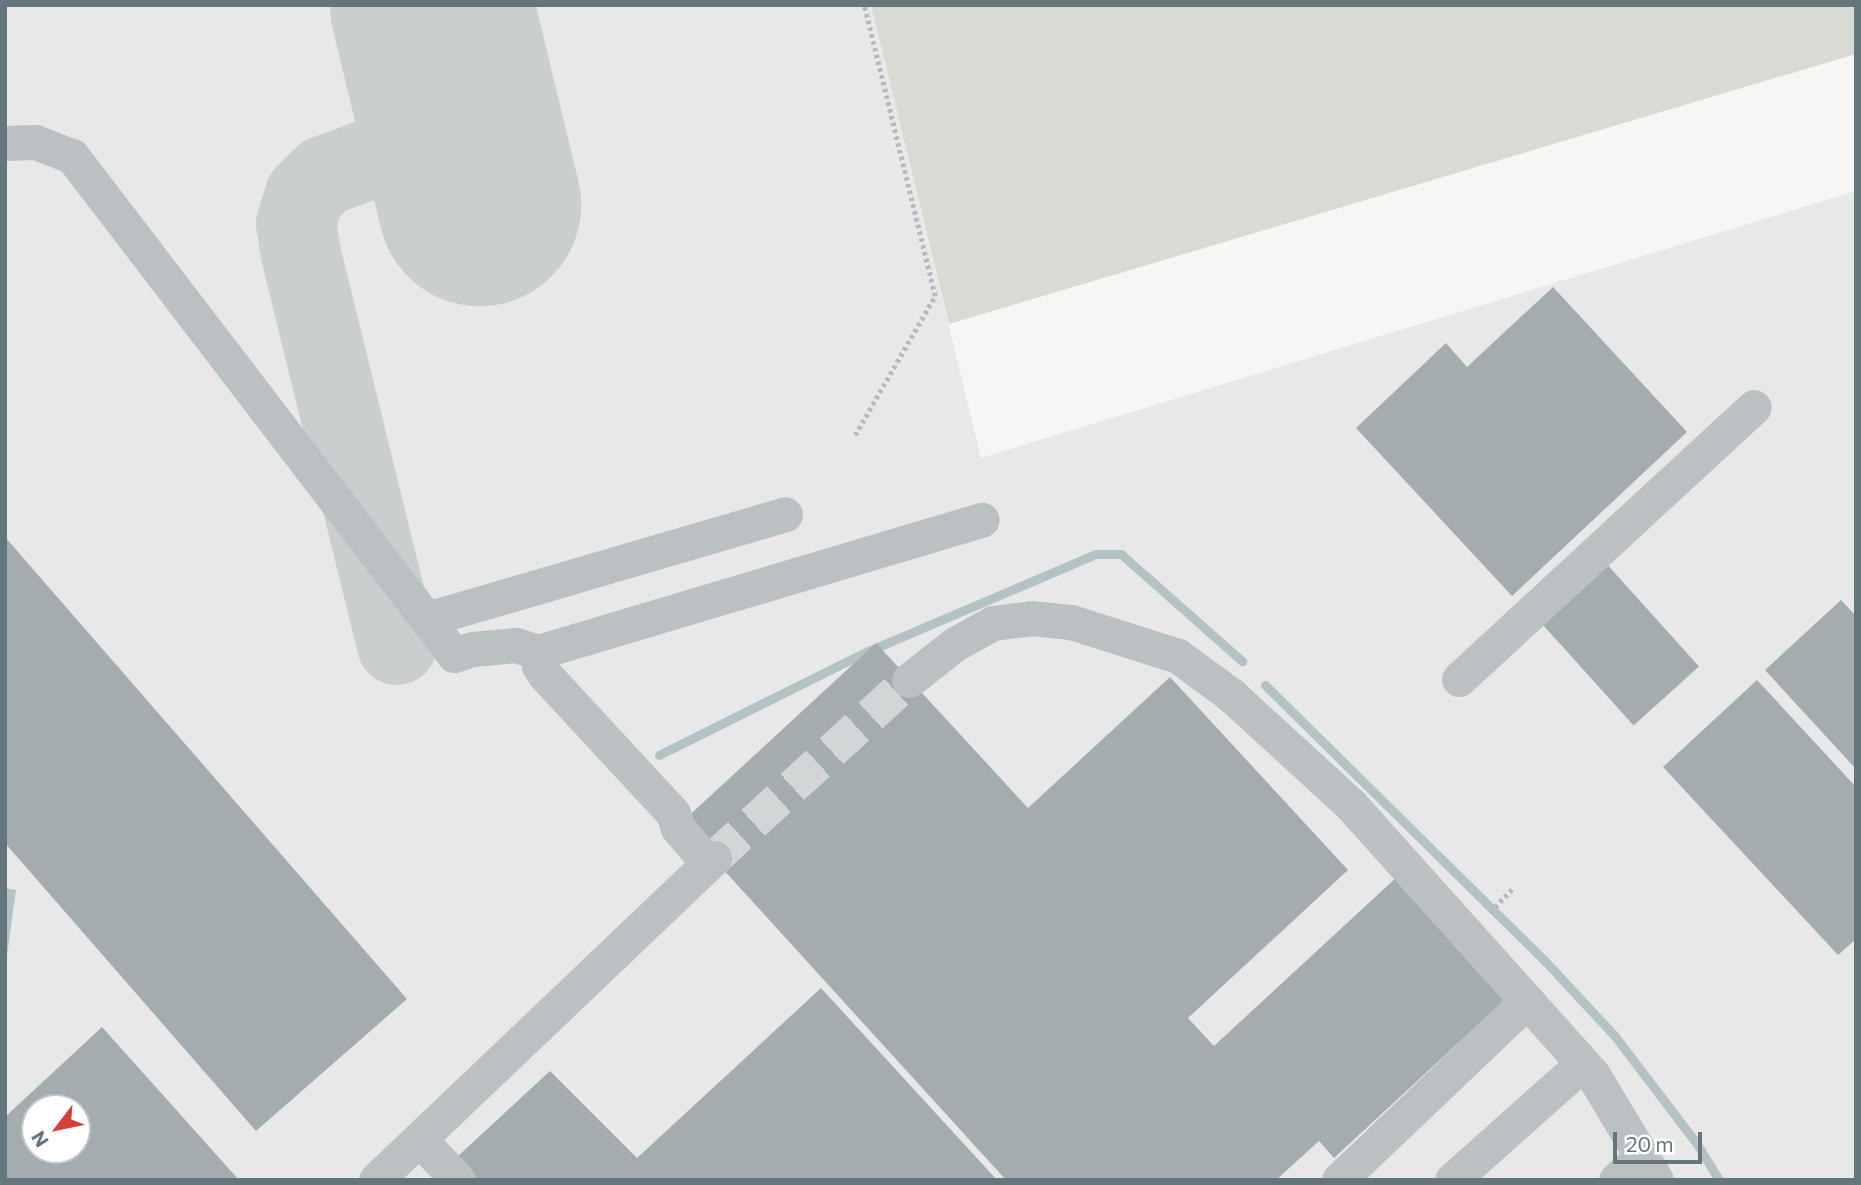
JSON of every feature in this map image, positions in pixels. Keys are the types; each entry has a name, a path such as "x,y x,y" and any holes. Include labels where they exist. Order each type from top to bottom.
{"lane":[{"path":"5,143 35,142 72,156 454,655 472,649 516,645 538,652 982,520"},
{"path":"1459,679 1754,407"},
{"path":"427,619 785,514"},
{"path":"909,680 955,644 993,623 1031,618 1071,622 1178,656 1231,695 1351,805 1593,1075 1649,1168 1616,1180"},
{"path":"376,1180 711,860 678,828 673,813 545,675 539,666 538,652"},
{"path":"1339,1180 1527,1001"},
{"path":"1452,1180 1583,1064"},
{"path":"419,1139 458,1180"}],"path":[{"path":"855,435 935,296 864,5"},
{"path":"1487,915 1514,887"}],"shaded area":[{"path":"5,5 871,5 981,458 1856,191 1856,1180 5,1180"},
{"path":"871,5 1856,5 1856,54 949,324"},
{"path":"5,888 16,890 5,970"}],"building":[{"path":"1553,287 1687,432 1512,596 1356,428 1446,343 1467,367"},
{"path":"5,537 407,999 256,1131 5,843"},
{"path":"1604,561 1699,667 1634,725 1539,620"},
{"path":"1841,600 1856,616 1856,769 1765,670"},
{"path":"876,643 1028,808 1170,677 1348,870 1188,1018 1214,1046 1399,875 1509,996 1334,1158 1319,1141 1276,1180 1006,1180 681,823"},
{"path":"1757,680 1856,787 1856,939 1838,955 1663,767"},
{"path":"821,988 997,1180 477,1180 457,1157 550,1071 637,1158"},
{"path":"102,1027 239,1180 5,1180 5,1117 21,1102 21,1164 91,1164 91,1094 30,1094"}],"waterway":[{"path":"659,755 866,652 1096,554 1121,554 1242,661"},
{"path":"1265,685 1544,960 1614,1035 1697,1144 1719,1180"}],"taxiway":[{"path":"397,645 301,254 296,224 305,195 324,176 394,150 424,131 437,102 429,5"}],"runway":[{"path":"431,5 479,204"}],"tunnel":[{"path":"714,858 909,680"}]}
